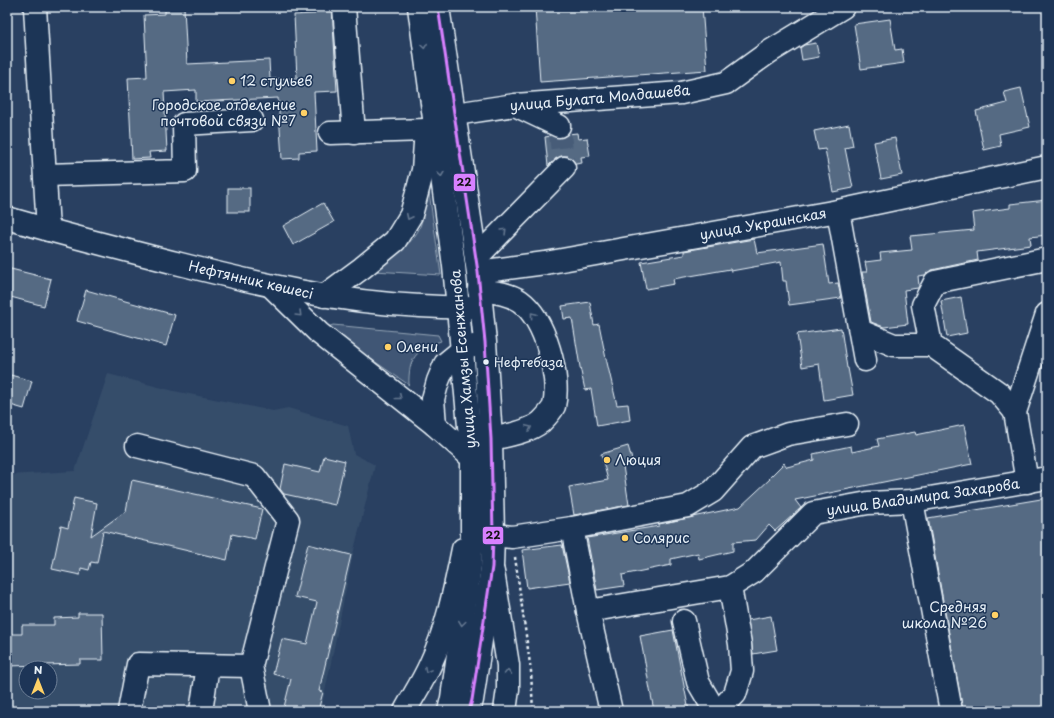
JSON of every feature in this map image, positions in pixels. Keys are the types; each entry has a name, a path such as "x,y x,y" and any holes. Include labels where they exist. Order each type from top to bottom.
{"street":[{"path":"35,7 48,230"},
{"path":"344,7 354,133"},
{"name":"улица Хамзы Есенжанова","path":"419,7 454,266 472,458 473,497 470,566 449,711"},
{"name":"улица Хамзы Есенжанова","path":"438,7 479,282 486,342 491,439 502,536 492,567 472,700 469,711"},
{"name":"улица Булата Молдашева","path":"455,114 515,105 682,93 726,83 769,52 842,7"},
{"path":"324,296 395,241 411,215 423,170 426,130 431,97"},
{"path":"515,105 559,126"},
{"path":"44,175 185,171 184,124 252,120"},
{"path":"330,133 426,130"},
{"path":"491,439 517,434 540,423 554,407 555,380 548,345 537,318 521,302 479,282 564,168"},
{"name":"улица Украинская","path":"479,282 545,263 838,211 1047,168"},
{"path":"838,211 865,360"},
{"name":"Нефтянник көшесі","path":"7,218 48,230 272,286 324,296 392,305 458,308 479,282"},
{"path":"931,345 923,305 935,282 1047,259"},
{"path":"272,286 319,333 435,425 472,458"},
{"path":"1015,412 1047,314"},
{"path":"860,330 894,345 931,345 999,392 1015,412 1037,480"},
{"path":"435,425 433,399 445,364 462,350 486,342"},
{"path":"502,536 572,528 688,506 713,491 752,447 788,434 847,424"},
{"path":"137,446 254,476 288,520 251,666 260,711"},
{"name":"улица Владимира Захарова","path":"588,611 730,587 754,572 813,513 868,503 912,501 1037,480"},
{"path":"405,711 430,665 444,629 457,579 473,497"},
{"path":"912,501 950,711"},
{"path":"572,528 588,611 611,711"},
{"path":"492,567 508,665 508,689 505,711"},
{"path":"719,711 735,694 742,671 740,644 730,587"},
{"path":"684,621 698,682 715,711"},
{"path":"129,711 138,664 251,666"},
{"path":"201,711 208,666"}],"path":[{"path":"502,536 531,671 533,711"}],"shaded area":[{"path":"429,192 441,275 374,271 410,242 415,236 421,223 424,197"},
{"path":"333,325 438,335 441,341 425,348 415,356 410,368 409,385 326,328"},
{"path":"108,374 174,391 273,411 288,408 348,426 354,454 375,465 354,550 321,711 7,711 7,486 10,475 75,471"}],"building":[{"path":"165,7 184,7 187,64 269,60 270,79 297,78 294,15 315,14 314,8 332,7 337,91 314,92 317,151 299,152 299,158 282,159 278,98 196,102 196,90 164,92 167,151 149,152 150,158 132,159 128,78 147,77 144,15 165,14"},
{"path":"535,7 702,7 707,70 540,82"},
{"path":"890,19 895,50 902,49 904,63 861,69 854,24"},
{"path":"816,43 819,57 802,60 800,48 804,45"},
{"path":"1021,88 1030,127 999,134 1001,146 984,150 976,111 1007,103 1004,92"},
{"path":"849,124 853,146 845,148 853,188 833,192 825,149 818,150 814,131"},
{"path":"577,133 578,139 587,138 590,156 581,157 582,163 576,164 567,156 561,156 555,159 548,166 545,137 551,136 560,138 568,134"},
{"path":"895,138 902,175 881,179 874,142"},
{"path":"228,188 250,188 250,212 228,212"},
{"path":"1047,200 1047,235 1030,237 1031,245 977,252 978,260 932,270 925,275 918,276 918,288 904,290 908,324 884,327 871,322 862,272 867,272 865,262 881,260 880,253 912,250 910,236 974,230 972,213 1010,208 1010,204"},
{"path":"323,203 334,222 293,245 283,226"},
{"path":"754,239 757,253 823,244 829,284 838,283 841,298 789,305 786,281 783,281 781,262 673,279 674,284 646,289 641,262 684,255 684,251"},
{"path":"7,268 51,279 44,306 7,296"},
{"path":"86,290 175,315 166,346 77,321"},
{"path":"961,297 967,333 947,337 941,301"},
{"path":"590,302 594,325 599,324 617,405 628,404 630,420 597,426 591,389 585,390 572,318 564,319 562,306"},
{"path":"841,328 853,395 824,400 819,364 802,367 797,334"},
{"path":"7,374 32,381 24,409 7,404"},
{"path":"964,425 972,464 795,500 801,508 775,531 769,525 756,540 733,542 733,551 699,559 698,553 671,559 671,565 622,575 624,586 597,590 587,538 659,526 659,524 740,507 770,479 769,478 784,463 787,467 814,460 813,454 851,446 852,452 879,446 877,439 915,432 916,435"},
{"path":"628,446 633,463 623,466 629,505 574,515 569,487 608,480 601,454"},
{"path":"324,456 345,461 335,505 284,494 280,489 285,464 320,472"},
{"path":"132,480 262,509 255,539 232,534 227,560 103,531 97,563 91,562 89,570 81,568 80,575 52,569 61,526 68,528 74,498 97,503 91,536 126,511"},
{"name":"Средняя школа №26","path":"1047,498 1047,711 963,711 928,518"},
{"path":"308,544 351,555 319,691 323,692 318,711 283,711 291,679 273,674 282,639 307,644 317,602 295,597"},
{"path":"562,545 570,582 527,588 522,550"},
{"path":"78,613 102,613 103,660 80,660 80,664 58,665 58,660 18,660 18,666 7,666 7,634 22,634 22,625 54,625 54,618 78,617"},
{"path":"771,616 777,650 753,654 748,620"},
{"path":"673,630 689,711 654,711 640,636"}],"tunnel":[{"path":"559,126 564,168"}],"transit line":[{"name":"22","path":"438,7 478,272 485,342 491,439 493,535 492,567 472,700 469,711"}],"place":[{"name":"12 стульев","path":"232,81"},
{"name":"Городское отделение почтовой связи №7","path":"304,113"},
{"name":"Олени","path":"388,347"},
{"name":"Нефтебаза","path":"486,362"},
{"name":"Люция","path":"607,460"},
{"name":"Солярис","path":"625,538"},
{"name":"Средняя школа №26","path":"995,615"}]}
